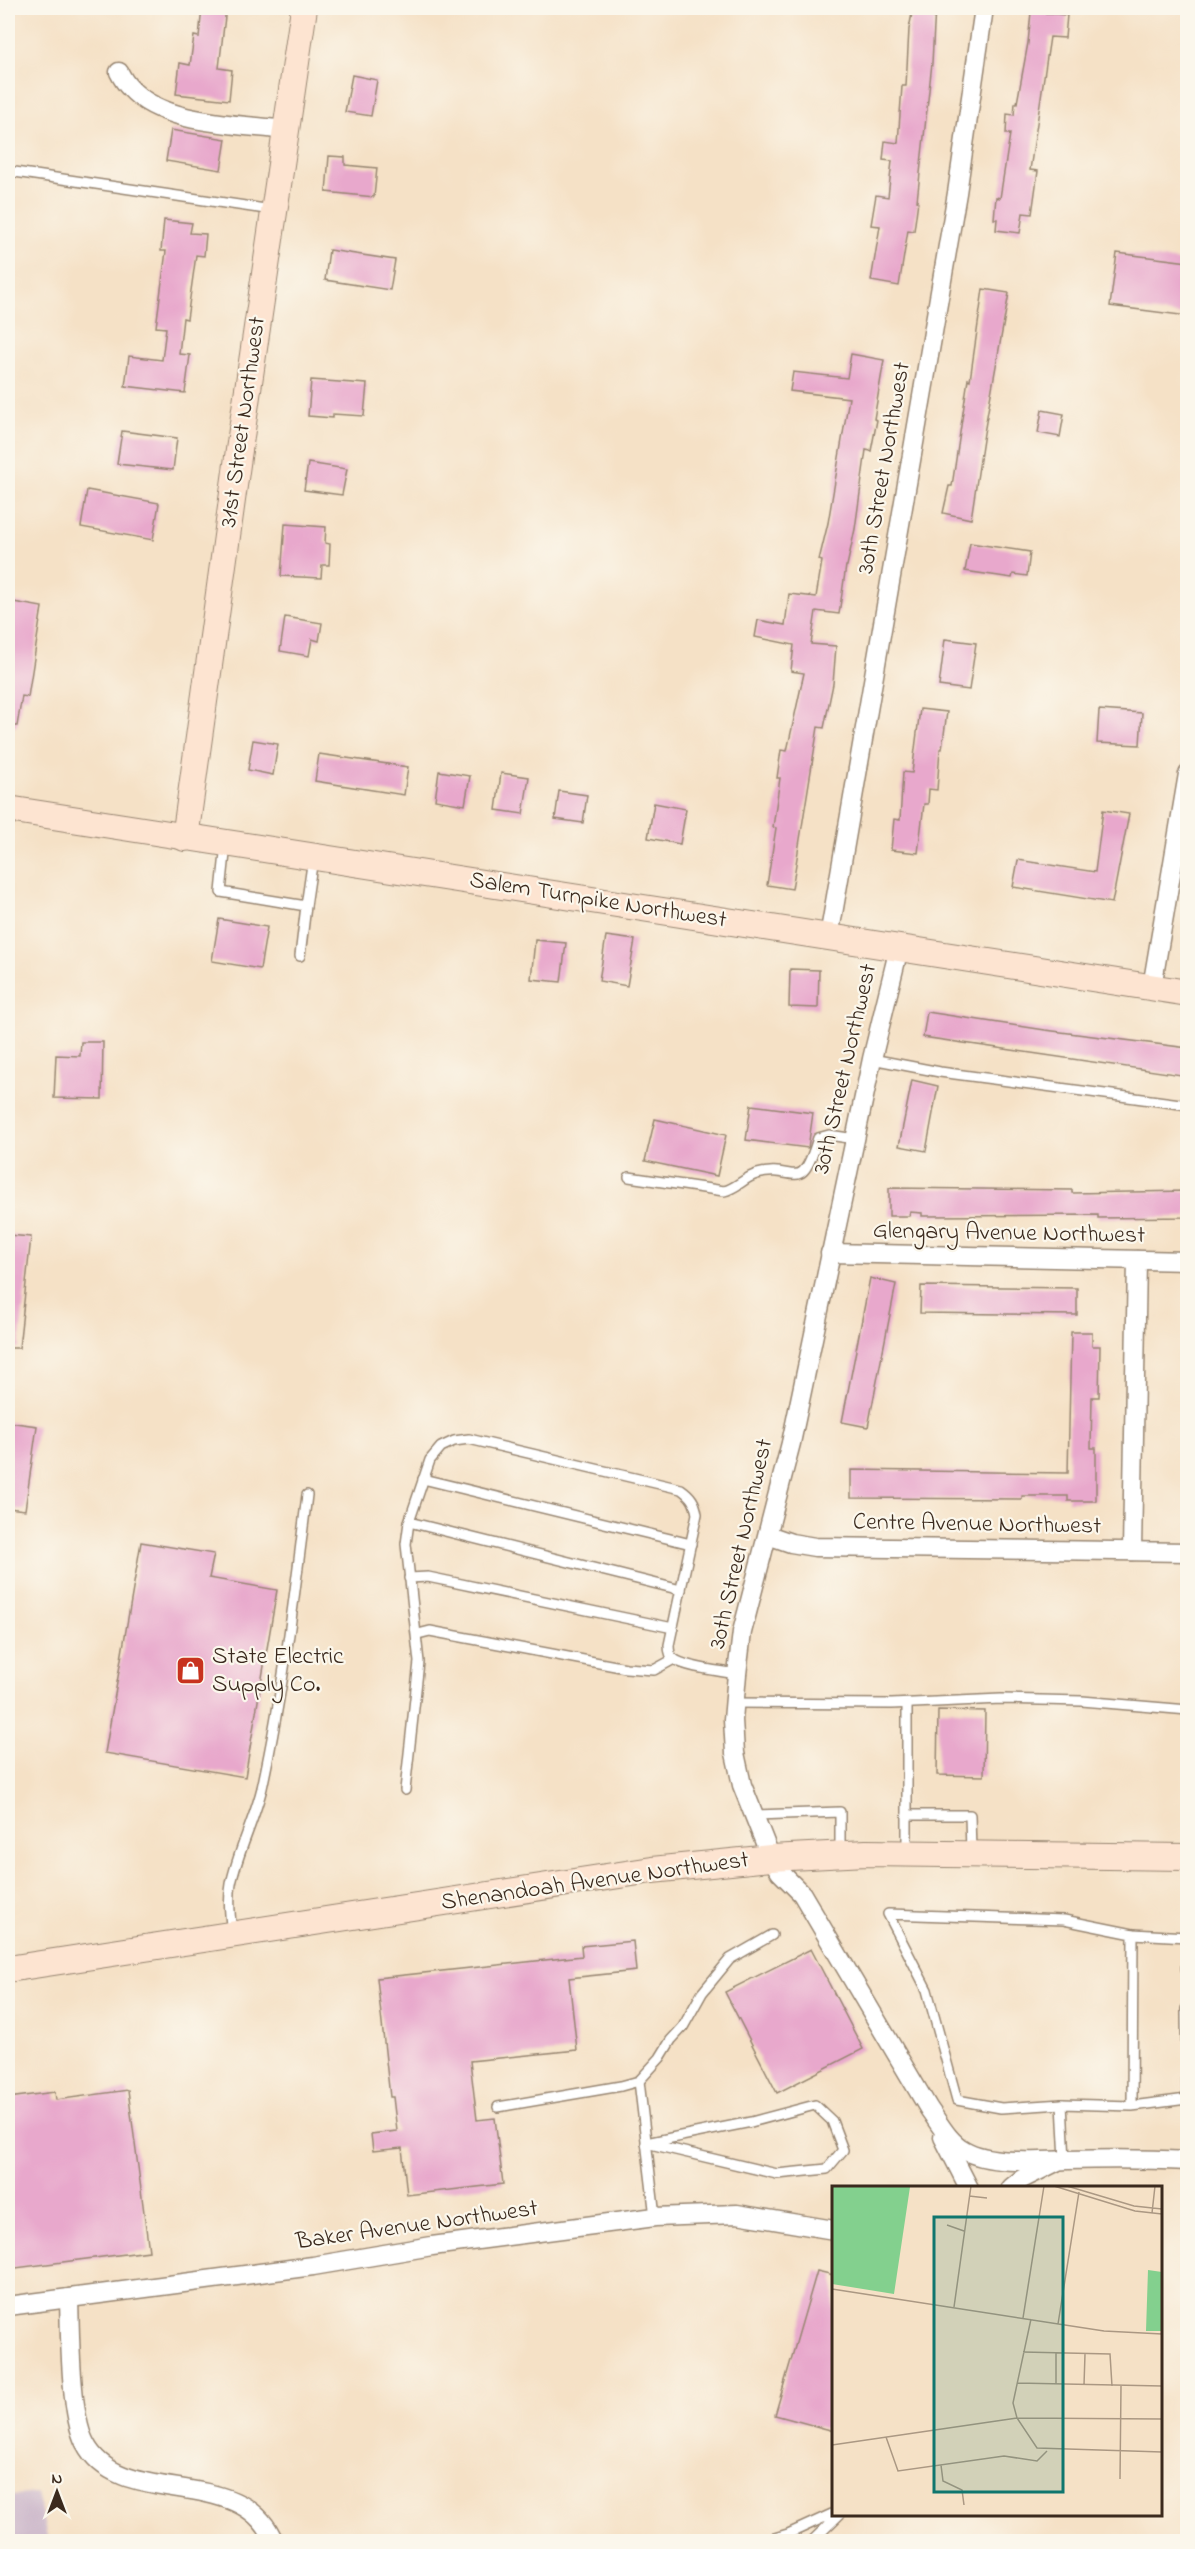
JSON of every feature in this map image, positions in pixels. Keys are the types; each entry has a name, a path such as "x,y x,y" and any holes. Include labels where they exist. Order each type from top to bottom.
{"street":[{"name":"31st Street Northwest","path":"185,838 304,8"},
{"name":"30th Street Northwest","path":"829,937 956,204 984,8"},
{"path":"119,72 129,88 146,102 176,114 286,130"},
{"path":"1152,987 1188,774"},
{"name":"Salem Turnpike Northwest","path":"8,809 1188,993"},
{"name":"30th Street Northwest","path":"898,948 830,1253 791,1443 742,1632 734,1703 735,1753 742,1785 756,1815 771,1858 780,1872 802,1894 929,2109 968,2186"},
{"name":"Glengary Avenue Northwest","path":"830,1253 1188,1261"},
{"path":"1132,1551 1137,1260"},
{"name":"Centre Avenue Northwest","path":"768,1535 791,1543 815,1547 1188,1552"},
{"name":"Shenandoah Avenue Northwest","path":"8,1969 652,1870 771,1858 907,1853 1188,1857"},
{"name":"30th Street Northwest","path":"929,2109 953,2141 963,2150 978,2156 1060,2161 1188,2161"},
{"path":"1012,2186 1060,2161"},
{"name":"Baker Avenue Northwest","path":"8,2306 314,2266 432,2246 655,2217 737,2214 832,2230"},
{"path":"69,2298 77,2420 84,2442 93,2455 107,2468 124,2477 222,2496 244,2507 265,2524 274,2541"}],"lane":[{"path":"8,171 274,210"},
{"path":"226,844 221,892 306,906"},
{"path":"300,956 313,858"},
{"path":"872,1059 940,1072 1188,1105"},
{"path":"629,1177 724,1191 736,1188 754,1175 765,1172 794,1176 803,1172 810,1164 818,1138 829,1135 855,1139"},
{"path":"405,1790 419,1662 418,1634 413,1617 406,1544 409,1522 430,1460 441,1447 454,1441 469,1439 681,1489 690,1495 698,1514 669,1646 670,1652 674,1659 690,1665 737,1674"},
{"path":"423,1479 691,1544"},
{"path":"233,1936 230,1911 231,1886 237,1861 255,1817 262,1787 290,1634 307,1495"},
{"path":"409,1522 681,1590"},
{"path":"409,1578 428,1577 673,1628"},
{"path":"418,1634 430,1630 626,1668 654,1670 674,1659"},
{"path":"734,1703 908,1704 1001,1699 1082,1701 1188,1710"},
{"path":"907,1853 908,1704"},
{"path":"756,1815 840,1812 840,1855"},
{"path":"908,1815 970,1815 971,1854"},
{"path":"1187,1937 1133,1934 1064,1920 888,1914 927,1990 957,2100 1001,2108 1062,2104 1132,2106 1187,2099"},
{"path":"1186,1969 1188,1918"},
{"path":"1132,2106 1133,1934"},
{"path":"498,2107 639,2081 683,2027 702,1993 718,1971 730,1959 772,1935"},
{"path":"1186,2009 1188,2108"},
{"path":"639,2081 655,2217"},
{"path":"1060,2161 1062,2104"},
{"path":"815,2105 832,2121 843,2150 827,2169 777,2174 646,2143 751,2122 815,2105"},
{"path":"761,2541 788,2534 832,2514"},
{"path":"811,2541 838,2516"}],"shaded area":[{"path":"37,2494 48,2541 8,2541 8,2495"}],"building":[{"path":"202,8 226,8 219,68 232,70 229,100 176,94 180,63 190,65 194,36 199,37"},
{"path":"913,8 935,8 932,63 918,201 914,231 908,230 899,286 871,281 880,226 871,225 876,195 888,197 892,161 883,160 885,141 898,143 902,86 906,86 909,29"},
{"path":"1031,12 1067,15 1065,38 1050,37 1030,170 1038,171 1032,214 1023,213 1020,233 996,230 997,219 994,219 996,197 1000,198 1010,134 1006,134 1007,114 1014,115 1015,103 1017,103"},
{"path":"352,75 377,80 371,116 345,112"},
{"path":"171,130 226,139 221,170 166,161"},
{"path":"329,156 345,157 345,165 377,168 374,197 326,192"},
{"path":"164,220 192,223 190,233 206,234 204,256 196,255 187,319 183,318 179,354 190,355 185,393 125,386 129,356 162,360 166,328 156,327 166,251 161,251"},
{"path":"329,250 395,260 390,290 325,280"},
{"path":"1117,253 1188,262 1188,316 1110,306"},
{"path":"983,289 1009,293 971,519 943,513 949,486 952,486"},
{"path":"851,354 884,360 874,419 877,420 871,451 866,450 855,529 846,566 839,614 816,611 811,644 836,646 833,684 824,728 818,727 792,889 767,885 776,828 773,827 780,778 777,778 781,750 787,751 804,673 791,671 794,645 755,637 758,620 785,625 789,594 816,597 822,561 819,560 828,523 849,398 790,391 793,372 847,378"},
{"path":"311,380 367,384 364,416 333,414 333,418 308,416"},
{"path":"1042,410 1064,414 1060,437 1038,433"},
{"path":"122,431 177,438 173,470 117,464"},
{"path":"308,463 347,469 342,495 304,490"},
{"path":"87,490 159,503 153,540 81,527"},
{"path":"285,524 326,527 325,543 330,544 329,565 322,565 321,578 281,576"},
{"path":"970,543 1030,552 1027,576 1013,574 1012,578 965,571"},
{"path":"8,601 42,607 28,697 22,696 17,726 8,726"},
{"path":"285,617 322,623 319,641 312,639 309,656 280,651"},
{"path":"945,639 976,643 969,690 939,686"},
{"path":"920,709 947,712 942,749 940,749 937,790 929,789 928,804 924,804 918,853 891,850 894,819 900,820 903,772 912,773"},
{"path":"1099,710 1142,713 1140,745 1097,743"},
{"path":"253,740 278,744 273,775 248,770"},
{"path":"319,754 408,767 404,795 315,781"},
{"path":"439,771 470,776 465,805 435,800"},
{"path":"501,773 529,777 523,814 496,810"},
{"path":"559,791 587,795 583,823 555,819"},
{"path":"654,803 686,809 680,844 648,838"},
{"path":"1103,810 1129,814 1112,903 1013,887 1018,860 1095,872"},
{"path":"219,919 267,927 260,969 212,961"},
{"path":"606,936 635,940 627,986 599,981"},
{"path":"535,940 566,943 561,982 531,979"},
{"path":"790,969 819,970 818,1008 789,1007"},
{"path":"927,1012 1188,1048 1188,1076 923,1037"},
{"path":"81,1042 103,1042 102,1099 54,1098 56,1055 80,1056"},
{"path":"912,1080 938,1086 926,1151 899,1146"},
{"path":"751,1105 813,1113 808,1148 746,1140"},
{"path":"655,1119 726,1135 717,1176 645,1161"},
{"path":"889,1188 1072,1190 1072,1193 1188,1191 1188,1217 922,1216 922,1213 910,1212 909,1216 889,1216"},
{"path":"8,1235 31,1237 19,1348 8,1348"},
{"path":"870,1278 896,1284 868,1427 842,1422"},
{"path":"921,1286 1077,1288 1077,1315 920,1313"},
{"path":"1071,1332 1092,1332 1092,1346 1100,1346 1099,1397 1092,1397 1091,1448 1096,1448 1096,1501 1068,1501 1068,1496 1022,1496 1022,1499 851,1498 851,1470 1068,1473"},
{"path":"8,1422 37,1426 25,1510 8,1508"},
{"name":"State Electric Supply Co.","path":"141,1542 214,1554 209,1578 277,1590 245,1777 105,1753"},
{"path":"938,1710 985,1711 984,1776 937,1775"},
{"path":"633,1941 636,1971 569,1978 577,2050 470,2061 477,2120 495,2118 503,2184 407,2195 402,2148 373,2151 371,2134 397,2131 393,2097 390,2097 377,1978 582,1956 581,1946"},
{"path":"811,1949 863,2049 777,2093 725,1992"},
{"path":"128,2090 149,2251 8,2269 8,2098 55,2092 56,2100"},
{"path":"817,2271 832,2275 832,2430 775,2415"}],"place":[{"name":"State Electric Supply Co.","path":"191,1671"}]}
